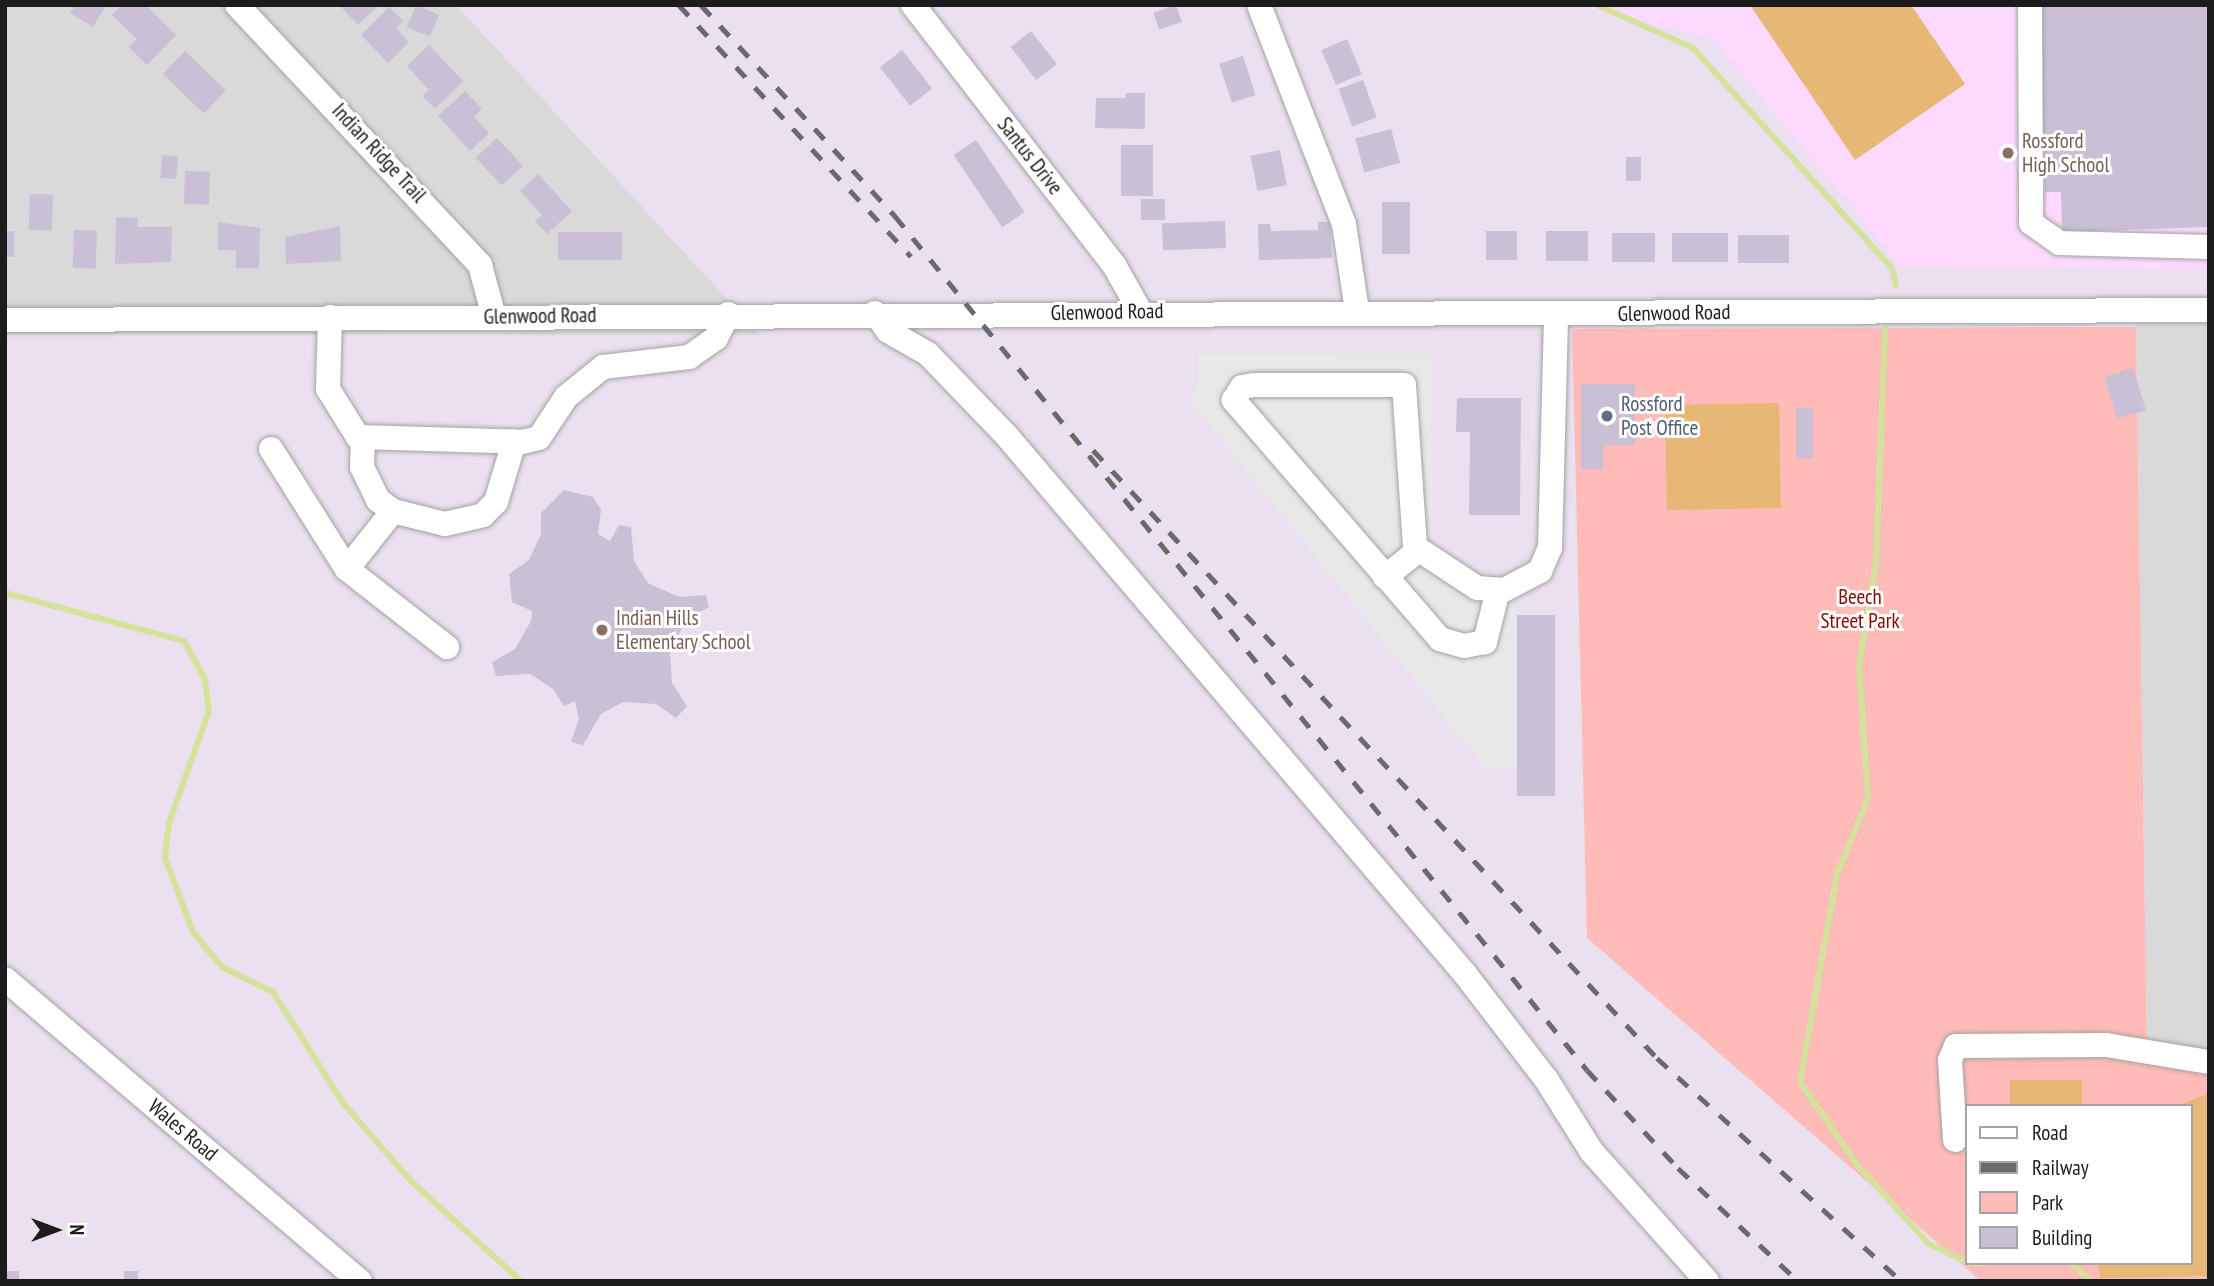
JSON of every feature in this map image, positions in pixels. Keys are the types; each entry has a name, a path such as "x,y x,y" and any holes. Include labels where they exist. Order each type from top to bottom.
{"street":[{"name":"Indian Ridge Trail","path":"237,5 457,238 491,289 494,317"},
{"name":"Santus Drive","path":"913,5 1114,265 1140,311"},
{"path":"1259,5 1344,224 1357,311"},
{"path":"2030,5 2031,223 2060,243 2209,247"},
{"name":"Glenwood Road","path":"5,320 1140,311 1556,313 2209,310"},
{"path":"874,313 888,331 928,354 1006,435 1465,974 1546,1079 1592,1152 1707,1281"},
{"path":"1498,590 1492,632 1486,642 1464,646 1440,639 1245,418 1234,400 1241,387 1404,385 1410,534 1419,550 1477,588 1498,590 1522,584 1540,571 1550,548 1556,313"},
{"path":"330,317 328,389 342,420 363,438 514,442 539,438 566,397 603,368 689,357 716,338 728,314"},
{"path":"363,438 366,480 393,511 445,524 483,515 496,502 514,442"},
{"path":"271,449 347,569 447,648"},
{"path":"347,569 393,511"},
{"path":"1385,577 1419,550"},
{"name":"Wales Road","path":"5,979 360,1281"},
{"path":"1955,1140 1950,1060 1956,1046 2106,1045 2209,1062"}],"shaded area":[{"path":"5,5 456,5 760,335 5,334"},
{"name":"Rossford High School","path":"1572,5 2209,5 2209,269 1901,267 1713,39"},
{"path":"1750,5 1911,5 1965,84 1855,160"},
{"path":"2142,296 2209,297 2209,1059 2147,1056 2136,327"},
{"path":"1432,354 1432,547 1464,575 1501,581 1517,615 1517,769 1486,769 1189,399 1198,389 1199,355"},
{"path":"1779,403 1781,508 1667,510 1665,405"},
{"path":"2010,1080 2082,1080 2082,1104 2010,1104"},
{"path":"2209,1093 2209,1276 2100,1278 2098,1265 2193,1265 2193,1104 2183,1104"}],"green space":[{"name":"Beech Street Park","path":"2136,327 2147,1055 2209,1059 2209,1281 1981,1281 1587,938 1572,329"}],"building":[{"path":"75,5 106,5 93,27 70,13"},
{"path":"121,5 146,5 176,35 147,65 129,47 137,39 112,15"},
{"path":"339,5 379,5 358,25"},
{"path":"416,5 439,15 430,37 407,27"},
{"path":"1176,5 1182,22 1159,30 1153,13"},
{"path":"2039,5 2209,5 2209,227 2062,232 2061,192 2045,192"},
{"path":"389,7 403,21 396,28 409,42 388,63 361,35"},
{"path":"1031,31 1057,64 1036,80 1011,47"},
{"path":"1347,39 1362,74 1336,85 1321,50"},
{"path":"429,45 463,81 435,109 422,96 429,90 407,66"},
{"path":"902,50 932,89 910,106 880,67"},
{"path":"185,51 226,91 204,114 163,74"},
{"path":"1243,56 1256,95 1232,103 1219,64"},
{"path":"1363,80 1377,118 1352,126 1339,89"},
{"path":"465,91 482,109 474,117 489,133 470,151 438,116"},
{"path":"1126,93 1145,93 1145,129 1095,128 1096,98 1126,98"},
{"path":"1391,129 1400,163 1364,172 1355,139"},
{"path":"497,138 523,166 502,186 476,158"},
{"path":"976,140 1025,212 1002,227 954,155"},
{"path":"1121,145 1153,145 1153,196 1121,196"},
{"path":"1280,150 1287,185 1257,191 1251,156"},
{"path":"162,155 178,156 176,179 160,178"},
{"path":"1626,157 1641,157 1641,181 1626,181"},
{"path":"185,171 210,172 209,205 184,204"},
{"path":"538,174 572,211 547,234 535,221 542,215 520,191"},
{"path":"30,194 53,195 52,231 29,230"},
{"path":"1141,199 1165,199 1165,220 1141,220"},
{"path":"1382,202 1410,202 1410,254 1382,254"},
{"path":"116,217 138,218 137,227 172,227 171,262 115,264"},
{"path":"1225,221 1226,248 1163,250 1162,223"},
{"path":"218,222 260,228 259,268 236,268 236,250 218,250"},
{"path":"1318,222 1330,222 1332,258 1259,260 1258,224 1270,224 1271,231 1318,230"},
{"path":"340,226 341,261 286,264 285,237"},
{"path":"74,230 97,231 96,269 73,268"},
{"path":"5,231 14,231 14,257 5,257"},
{"path":"1486,231 1517,231 1517,260 1486,260"},
{"path":"1546,231 1588,231 1588,261 1546,261"},
{"path":"558,232 622,232 622,260 558,260"},
{"path":"1612,233 1655,233 1655,262 1612,262"},
{"path":"1672,233 1728,233 1728,262 1672,262"},
{"path":"1738,235 1789,235 1789,263 1738,263"},
{"path":"2133,368 2146,410 2117,419 2104,377"},
{"path":"1581,384 1635,384 1635,445 1603,445 1603,469 1581,469"},
{"path":"1457,398 1521,398 1520,515 1469,515 1470,432 1456,432"},
{"path":"1796,408 1813,408 1813,458 1796,458"},
{"path":"564,490 593,497 601,510 598,534 610,541 619,525 631,527 634,561 648,583 679,597 706,595 709,607 687,619 670,650 672,683 687,706 676,718 656,704 623,702 601,714 583,745 571,742 579,719 575,701 564,706 553,689 530,674 496,676 492,662 515,649 531,621 532,611 512,602 509,574 529,560 541,534 541,513"},
{"path":"1517,615 1555,615 1555,796 1517,796"},
{"path":"5,1271 19,1271 19,1281 5,1281"},
{"path":"124,1271 138,1271 138,1281 124,1281"}],"waterway":[{"path":"1597,5 1693,48 1892,268 1896,286"},
{"path":"1885,328 1876,562 1859,666 1868,799 1837,874 1800,1082 1858,1166 1929,1244 1966,1262"},
{"path":"5,593 184,641 205,679 209,711 169,823 165,858 193,932 222,967 273,992 343,1103 411,1181 521,1281"},
{"path":"2073,1265 2091,1281"}],"railway":[{"path":"679,5 911,256"},
{"path":"701,5 895,216 1587,1070 1678,1168 1798,1281"},
{"path":"1093,450 1657,1058 1901,1281"}],"place":[{"name":"Rossford High School","path":"2008,153"},
{"name":"Rossford Post Office","path":"1607,416"},
{"name":"Indian Hills Elementary School","path":"602,630"}]}
